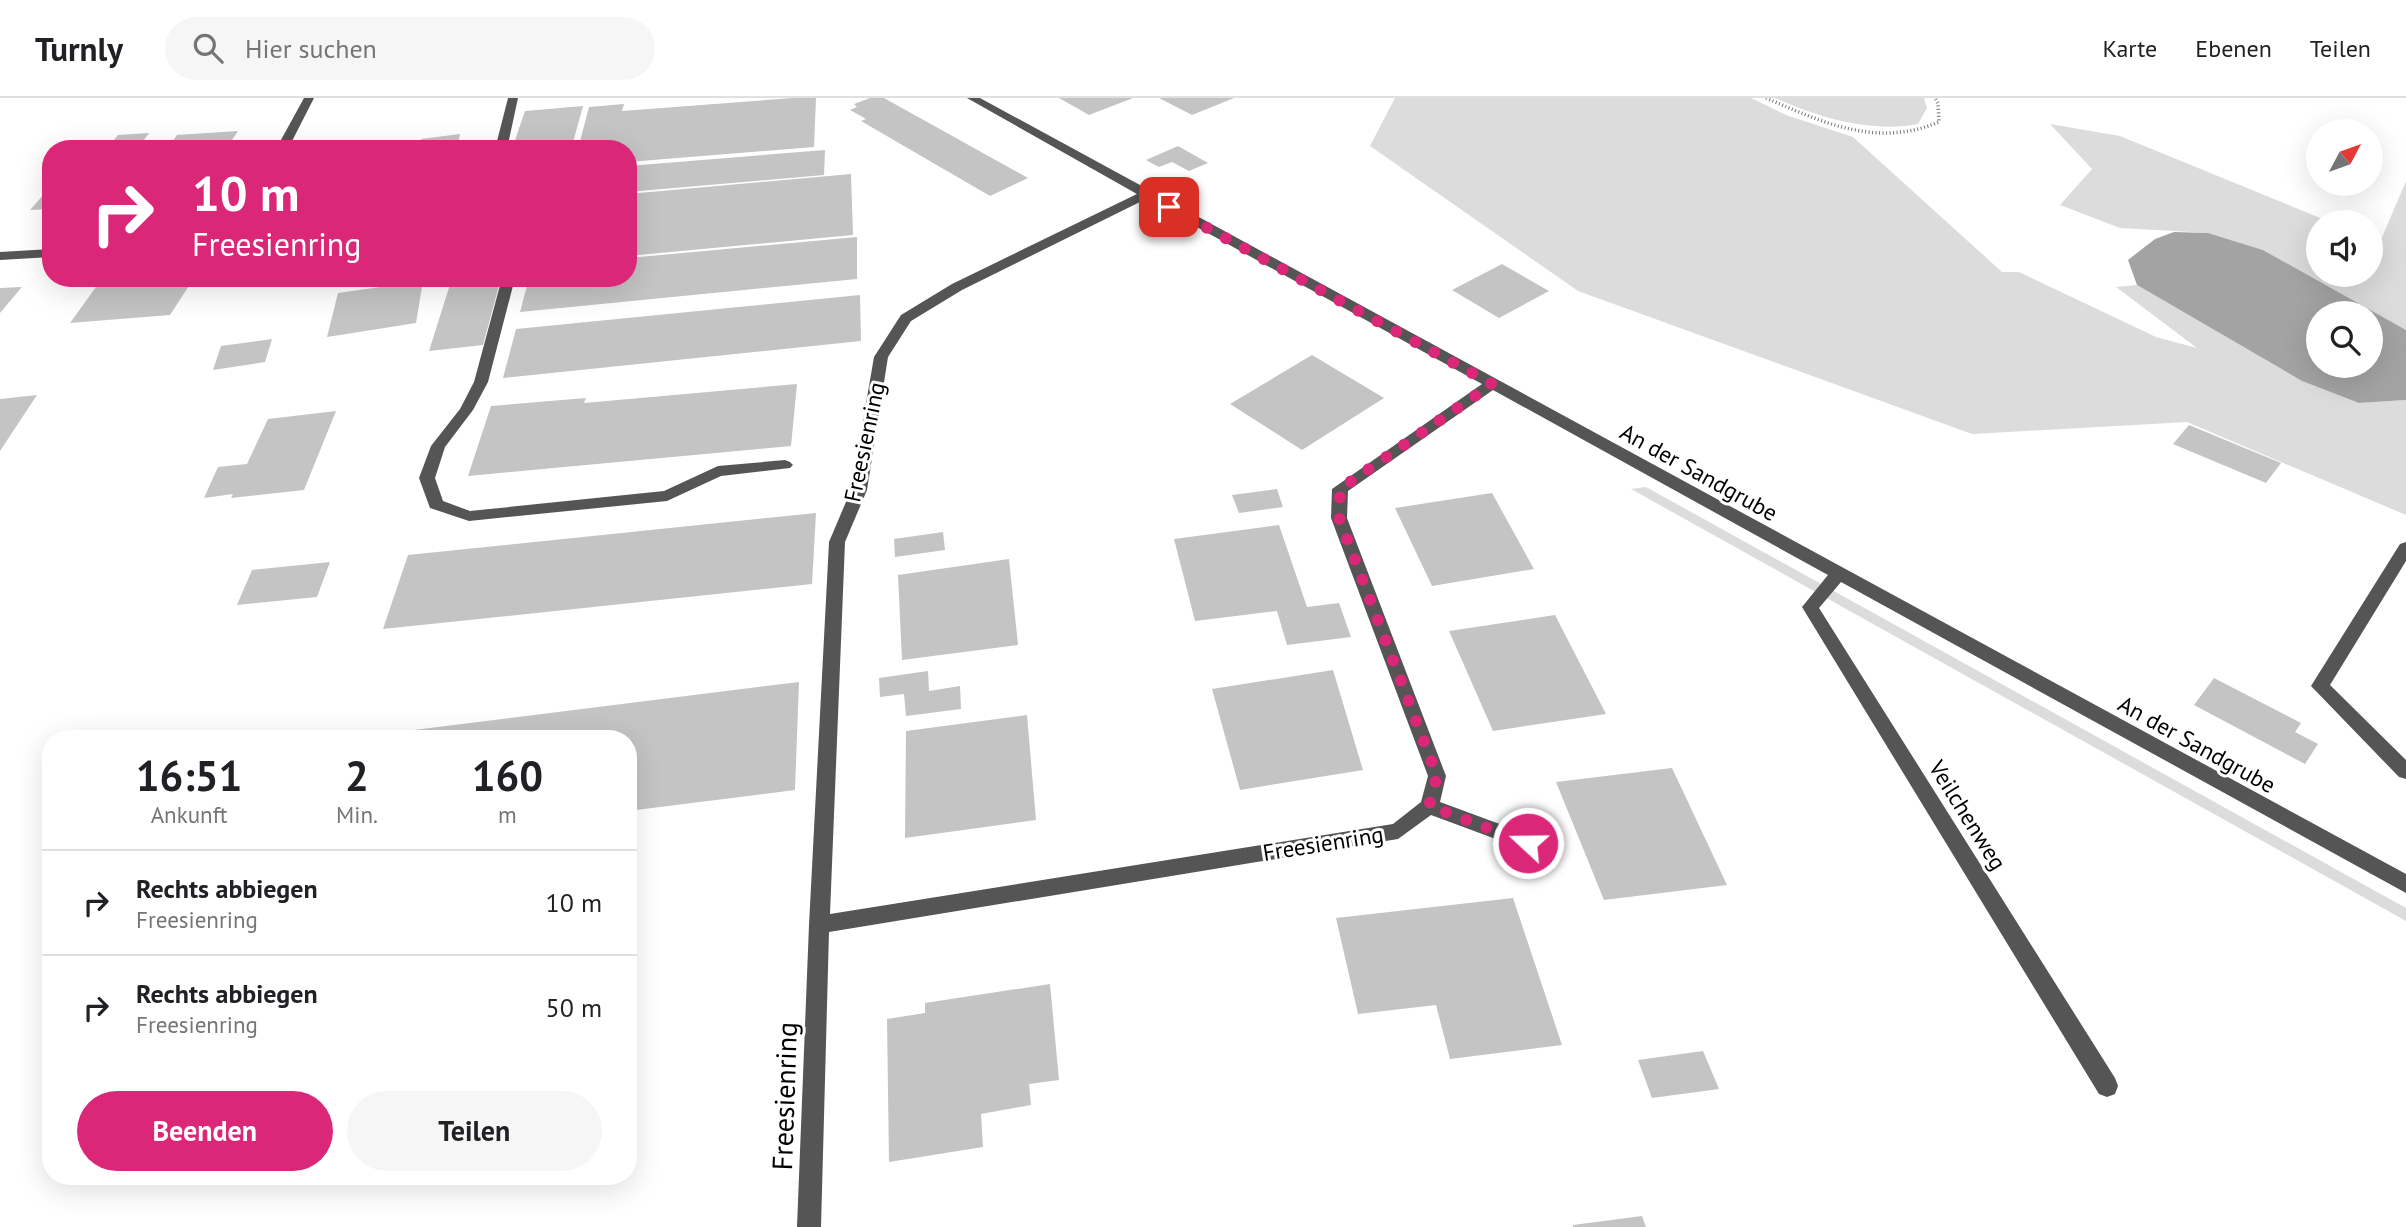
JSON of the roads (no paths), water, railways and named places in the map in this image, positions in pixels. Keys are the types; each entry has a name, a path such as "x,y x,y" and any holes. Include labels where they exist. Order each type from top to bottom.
{"street":[{"path":"287,140 309,98"},
{"path":"503,140 513,98"},
{"name":"An der Sandgrube","path":"972,98 2406,884"},
{"name":"Freesienring","path":"809,1227 819,925 837,542 859,490 881,357 906,318 957,287 1146,194"},
{"path":"0,256 42,254"},
{"path":"507,287 481,382 466,410 438,446 426,478 436,504 469,516 667,496 718,471 785,465"},
{"path":"1492,384 1340,489 1339,518 1437,776 1429,806 1528,843"},
{"path":"2406,548 2320,686 2406,772"},
{"name":"Veilchenweg","path":"1838,575 1810,607 2107,1086"},
{"name":"Freesienring","path":"819,925 1398,831 1429,806"}]}
